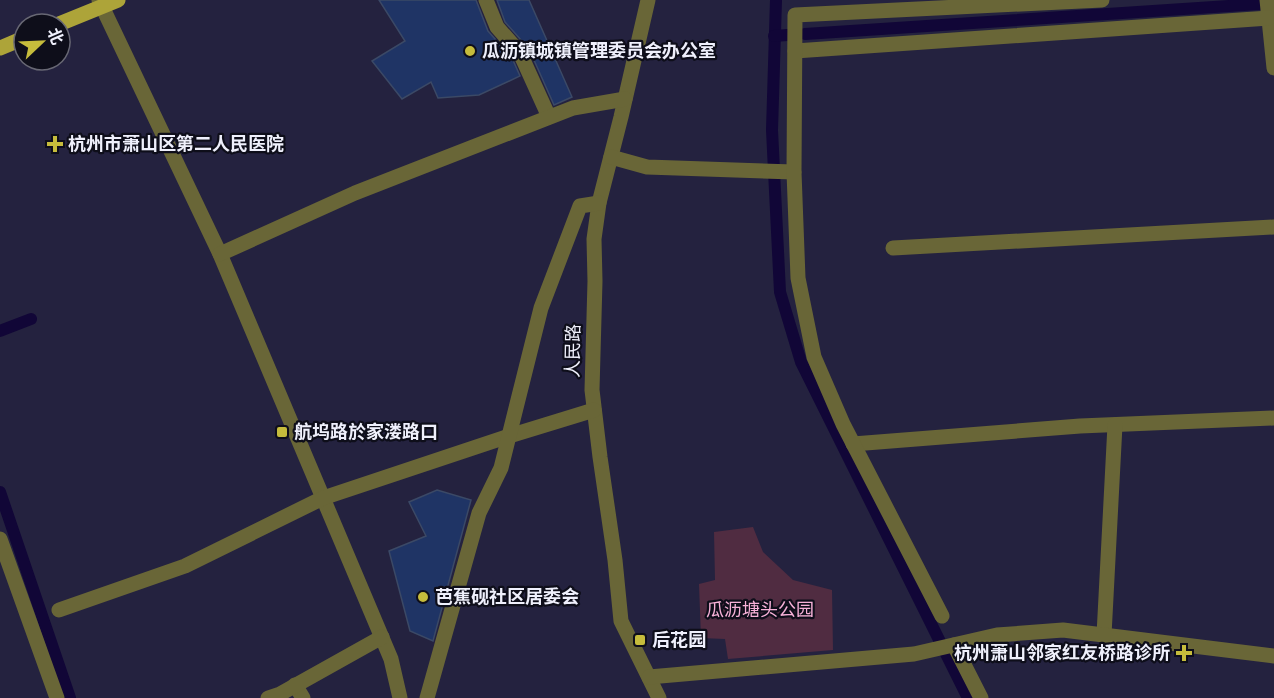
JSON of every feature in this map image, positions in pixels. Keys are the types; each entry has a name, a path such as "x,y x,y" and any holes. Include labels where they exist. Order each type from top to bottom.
{"main road":[{"path":"72,17 100,3 118,0"}],"street":[{"path":"486,0 497,27 520,53 549,117"},
{"name":"人民路","path":"648,0 599,203 594,239 592,390 621,621 659,698"},
{"path":"942,616 843,424 814,357 798,278 793,172 795,15 1102,0"},
{"path":"1267,0 1274,68"},
{"path":"100,3 220,254 382,636 391,659 400,698"},
{"path":"795,51 1271,24"},
{"path":"220,254 355,193 549,117 573,108 625,99"},
{"path":"611,157 647,167 793,172"},
{"path":"427,698 478,513 501,468 541,308 580,206 599,203"},
{"path":"893,248 1274,227"},
{"path":"58,610 185,566 323,498 594,410"},
{"path":"853,444 1115,425 1274,418"},
{"path":"1104,635 1115,425"},
{"path":"0,539 57,698"},
{"path":"649,677 919,653 998,635 1063,630 1274,656"},
{"path":"268,698 299,691 382,636"},
{"path":"960,643 981,698"}],"green space":[{"name":"瓜沥塘头公园","path":"753,527 763,552 793,580 832,590 833,650 728,659 725,639 701,638 699,584 715,580 714,532"}],"building":[{"name":"瓜沥镇城镇管理委员会办公室","path":"379,0 476,0 488,31 512,58 520,76 479,95 438,98 431,82 402,99 372,61 405,41"},
{"path":"497,0 529,0 572,97 554,105 529,49 505,22"},
{"name":"芭蕉砚社区居委会","path":"437,490 471,500 433,641 410,631 389,551 426,536 409,502"}],"waterway":[{"path":"776,0 772,130 780,292 801,362 968,698"},
{"path":"805,34 1259,4"},
{"path":"774,36 787,35"},
{"path":"0,331 31,319"},
{"path":"0,492 70,698"}],"place":[{"name":"瓜沥镇城镇管理委员会办公室","path":"470,51"},
{"name":"杭州市萧山区第二人民医院","path":"55,144"},
{"name":"航坞路於家溇路口","path":"282,432"},
{"name":"芭蕉砚社区居委会","path":"423,597"},
{"name":"后花园","path":"640,640"},
{"name":"杭州萧山邻家红友桥路诊所","path":"1184,653"}]}
